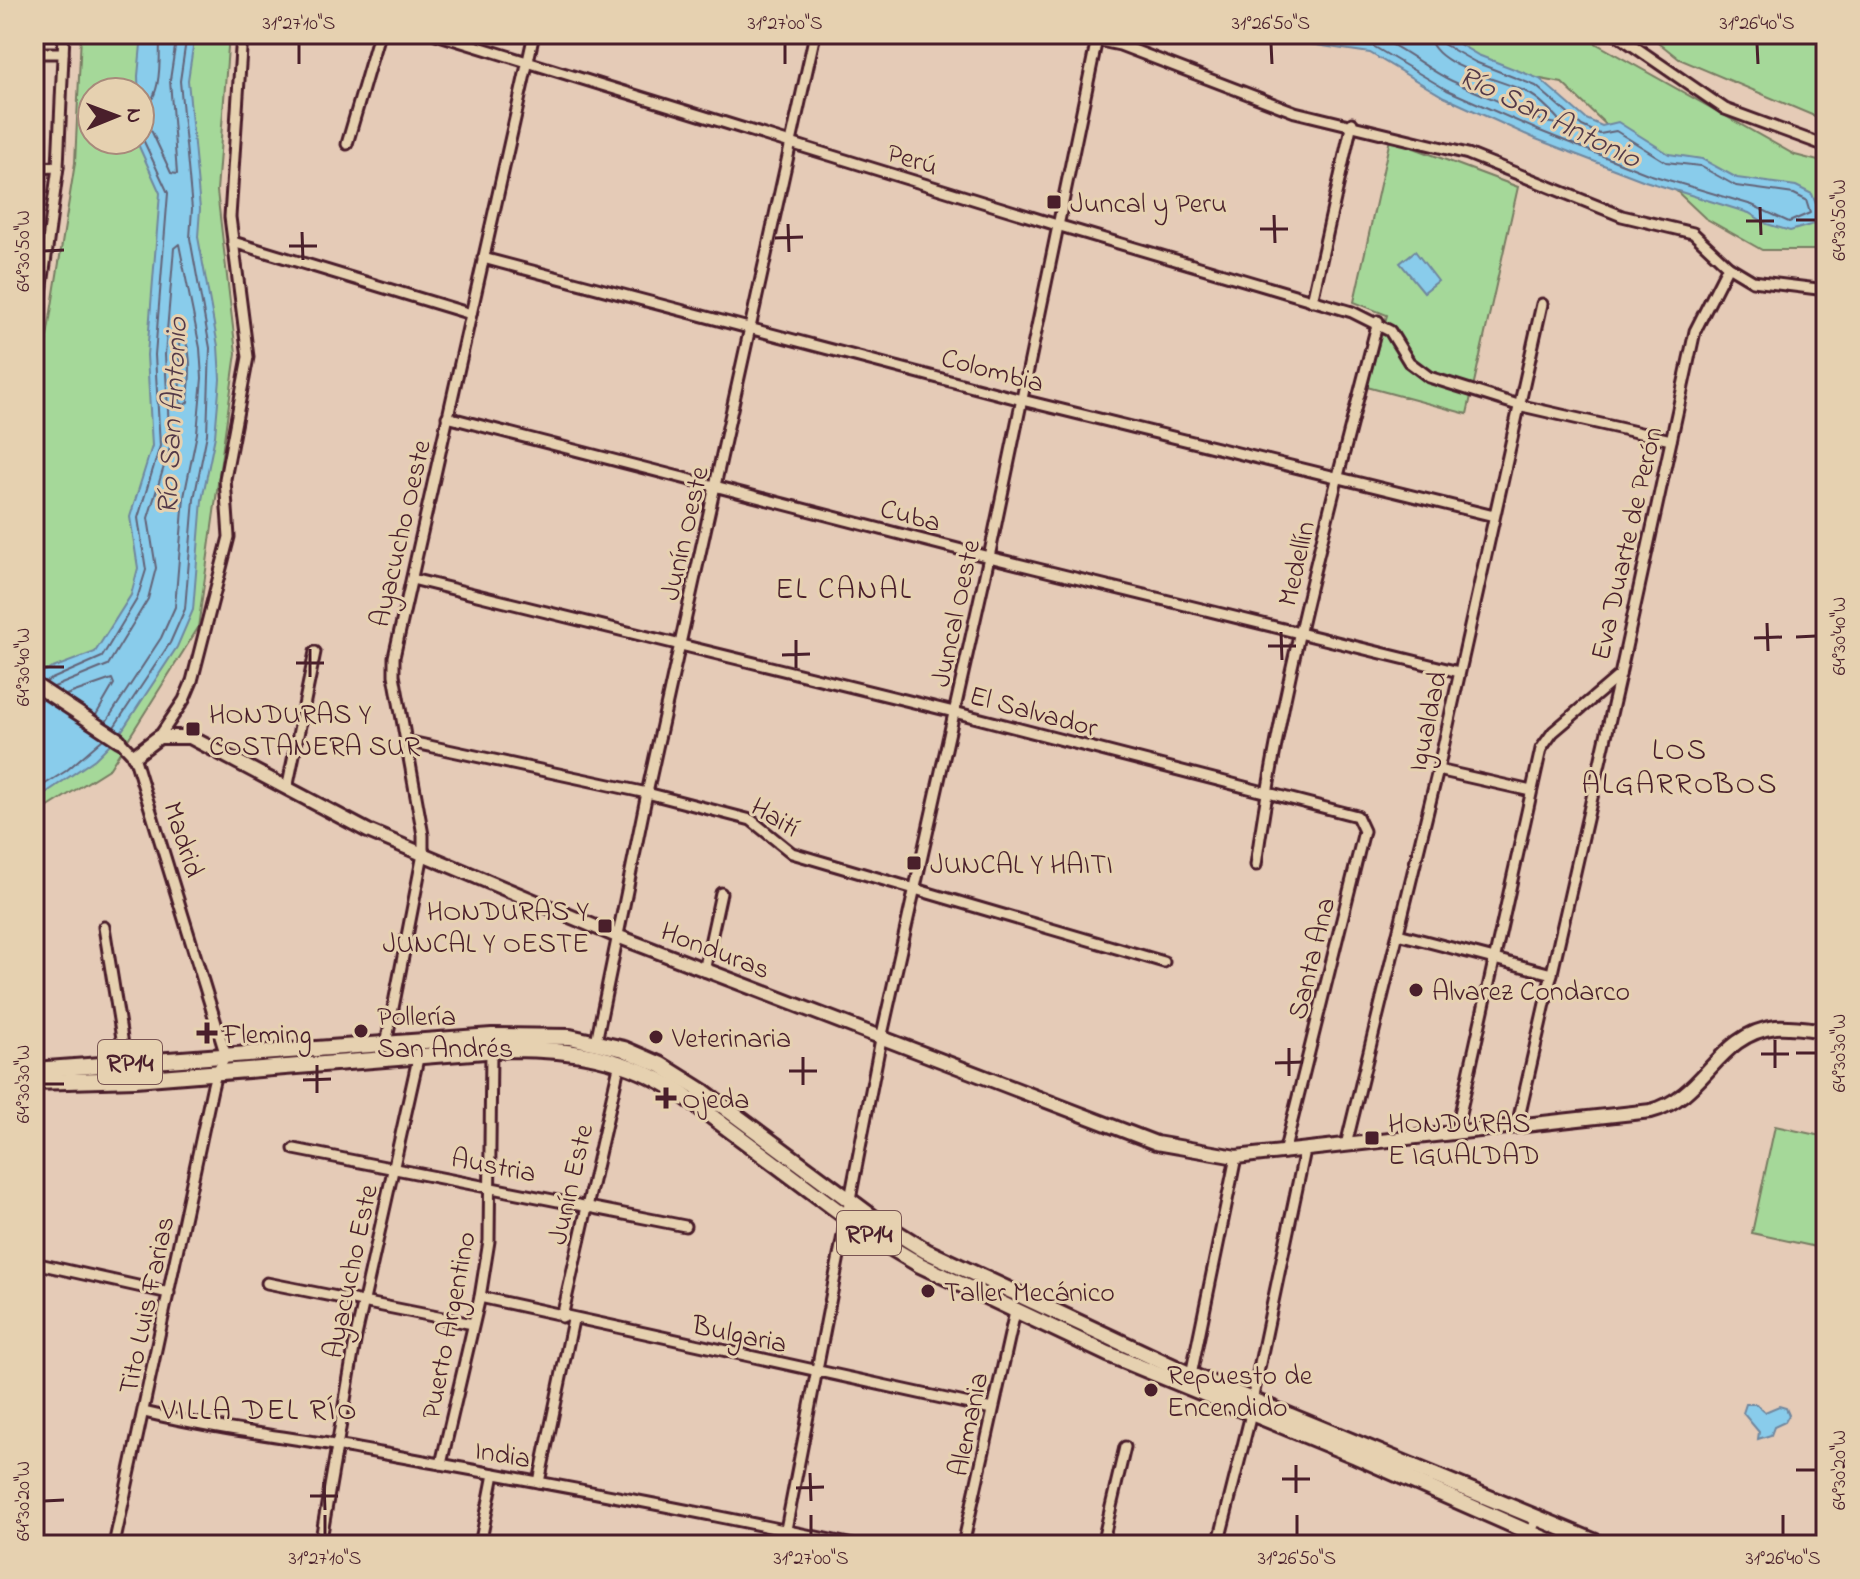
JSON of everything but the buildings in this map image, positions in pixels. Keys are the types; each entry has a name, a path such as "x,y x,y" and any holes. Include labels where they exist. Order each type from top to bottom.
{"main road":[{"name":"Madrid","path":"34,684 119,740"},
{"path":"134,756 159,737"},
{"name":"Honduras","path":"159,737 190,737 368,831 617,936 1156,1143 1236,1157 1666,1107 1692,1091 1727,1048 1749,1035 1777,1027 1826,1031"},
{"name":"RP14","path":"34,1070 512,1035 596,1042 637,1054 683,1079 848,1200 926,1251 1531,1539 1558,1545"},
{"name":"RP14","path":"34,1082 135,1079 491,1050 568,1050 620,1062 669,1085 844,1215 920,1265 1015,1312 1251,1407 1444,1479 1603,1545"},
{"path":"216,1073 228,1063 259,1060 275,1052"},
{"path":"135,1079 161,1070 214,1065 226,1056"},
{"path":"769,1161 790,1168 839,1202 848,1200"},
{"path":"844,1215 852,1211 904,1245 926,1251"},
{"path":"1531,1539 1541,1527 1583,1545"}],"street":[{"path":"34,345 39,280 58,167 64,34"},
{"path":"159,737 184,700 192,681 229,537 225,479 248,357 233,242 232,147 242,34"},
{"path":"347,144 379,34"},
{"name":"Perú","path":"436,34 1378,321"},
{"name":"Ayacucho Oeste","path":"386,1044 423,854 423,835 394,675 394,657 534,34"},
{"name":"Junín Oeste","path":"596,1042 647,793 815,34"},
{"path":"1067,34 1097,37 1295,112 1352,123 1468,154 1622,216 1693,233 1728,266 1753,281 1826,290"},
{"path":"1616,34 1725,109 1826,146"},
{"name":"Juncal Oeste","path":"783,1545 844,1215 989,557 1097,37"},
{"path":"34,53 63,53"},
{"path":"1312,301 1352,123"},
{"path":"34,168 58,167"},
{"path":"233,242 471,314"},
{"name":"Colombia","path":"483,258 1022,400 1494,516"},
{"name":"Eva Duarte de Perón","path":"1456,1132 1541,749 1547,739 1620,675 1699,317 1728,266"},
{"name":"Igualdad","path":"1346,1145 1438,770 1542,304"},
{"path":"1378,321 1390,331 1409,362 1419,371 1518,405 1671,440"},
{"name":"Medellín","path":"1256,865 1265,794 1301,633 1378,321"},
{"name":"Cuba","path":"447,417 989,557 1459,672"},
{"name":"El Salvador","path":"412,579 954,712 1265,794 1351,813 1362,820"},
{"path":"287,789 315,652"},
{"path":"1517,1126 1620,675"},
{"name":"Madrid","path":"119,740 134,756 226,1056"},
{"name":"Haití","path":"406,741 647,793 751,820 792,853 1164,962"},
{"path":"1438,770 1531,791"},
{"name":"Santa Ana","path":"1284,1153 1364,831 1362,820"},
{"path":"704,971 721,893"},
{"path":"104,927 126,1063"},
{"path":"1398,934 1552,974"},
{"name":"Puerto Argentino","path":"441,1464 480,1297 489,1241 491,1050"},
{"name":"Ayacucho Este","path":"320,1545 364,1302 419,1054"},
{"name":"Tito Luis Farias","path":"114,1545 216,1073 226,1056"},
{"name":"Junín Este","path":"562,1317 620,1062"},
{"name":"Austria","path":"294,1149 685,1226"},
{"path":"1218,1545 1251,1407 1305,1150"},
{"path":"1191,1375 1236,1157"},
{"path":"34,1263 169,1293"},
{"path":"267,1283 473,1324"},
{"name":"Bulgaria","path":"480,1297 573,1320 992,1409"},
{"name":"Alemania","path":"963,1545 1015,1312"},
{"path":"539,1482 573,1320"},
{"name":"India","path":"144,1412 223,1431 441,1464 853,1545"},
{"path":"1102,1545 1125,1447"},
{"path":"480,1545 494,1474"},
{"path":"1531,1539 1538,1517"}],"green space":[{"path":"81,34 229,34 217,191 236,353 198,628 110,768 34,816 34,418 76,142 76,156 156,156 156,76 79,76"},
{"path":"1303,34 1579,34 1795,155 1826,163 1826,250 1762,250 1705,218 1562,83"},
{"path":"1648,34 1826,34 1826,121 1679,59"},
{"path":"1390,139 1518,187 1467,414 1367,387 1387,315 1354,302"},
{"path":"1775,1126 1826,1137 1826,1227 1821,1248 1752,1233"}],"water":[{"name":"Río San Antonio","path":"142,34 195,34 188,80 200,209 198,237 218,346 220,379 215,436 202,500 193,610 177,647 119,735 95,759 34,801 34,683 42,672 95,652 131,595 138,568 130,517 152,446 147,355 160,193 143,156 156,156 156,76 138,76"},
{"name":"Río San Antonio","path":"1253,34 1442,34 1478,55 1540,79 1586,119 1602,126 1618,122 1669,154 1702,159 1737,178 1796,186 1812,194 1818,209 1826,210 1826,227 1821,222 1790,231 1767,224 1749,213 1645,181 1536,139 1444,97 1370,53 1309,44 1274,43"},
{"path":"1415,251 1438,281 1424,292 1400,263"},
{"path":"1746,1404 1756,1404 1765,1412 1779,1406 1786,1408 1789,1415 1785,1422 1774,1427 1771,1435 1758,1439 1759,1432 1743,1413"}],"place":[{"name":"Juncal y Peru","path":"1054,202"},
{"name":"HONDURAS Y COSTANERA SUR","path":"193,729"},
{"name":"JUNCAL Y HAITI","path":"914,863"},
{"name":"HONDURAS Y JUNCAL Y OESTE","path":"605,926"},
{"name":"Alvarez Condarco","path":"1416,990"},
{"name":"Pollería San Andrés","path":"361,1031"},
{"name":"Fleming","path":"207,1033"},
{"name":"Veterinaria","path":"656,1037"},
{"name":"Ojeda","path":"666,1098"},
{"name":"HONDURAS E IGUALDAD","path":"1372,1138"},
{"name":"Taller Mecánico","path":"928,1291"},
{"name":"Repuesto de Encendido","path":"1151,1390"}],"district":[{"name":"EL CANAL","path":"844,588"},
{"name":"LOS ALGARROBOS","path":"1680,766"},
{"name":"VILLA DEL RÍO","path":"260,1409"}]}
